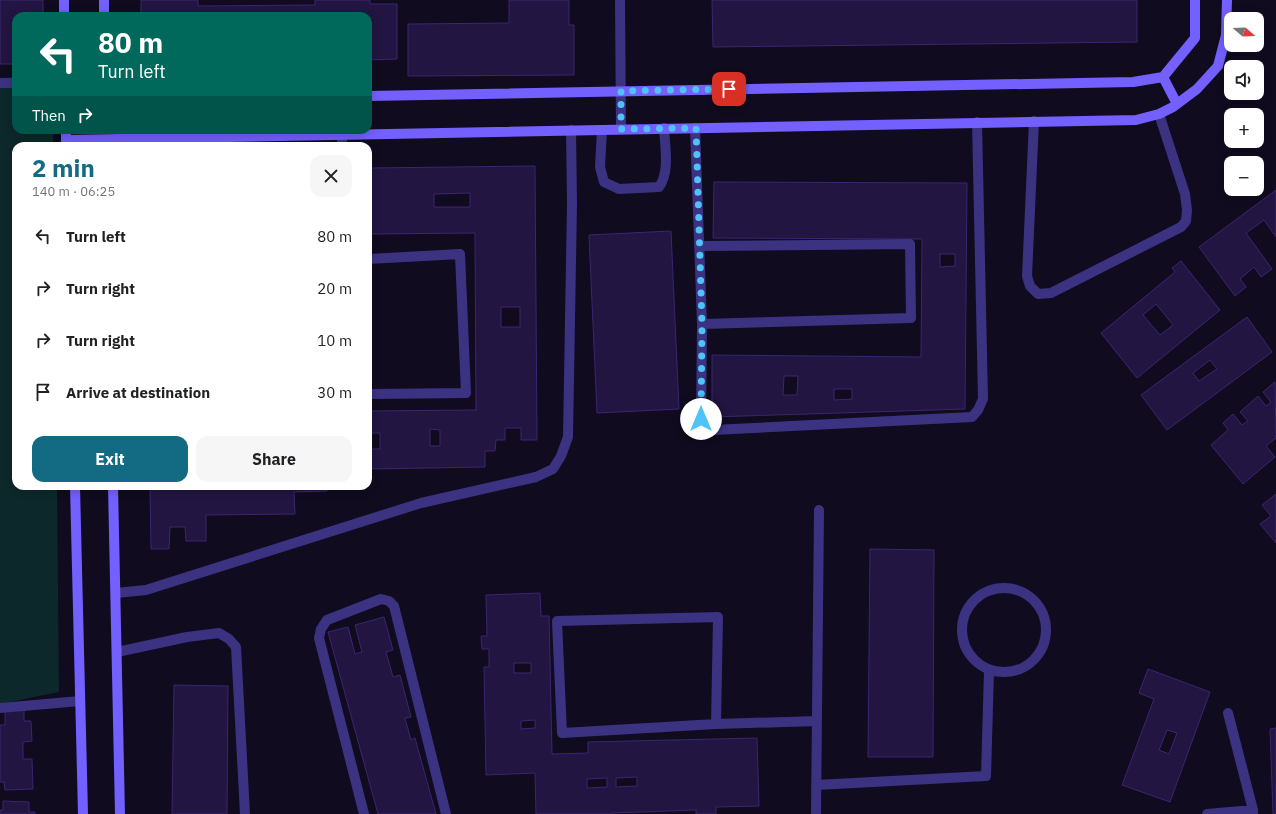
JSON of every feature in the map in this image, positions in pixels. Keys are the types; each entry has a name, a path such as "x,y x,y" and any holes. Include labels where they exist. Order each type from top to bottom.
{"street":[{"path":"64,0 64,12"},
{"path":"104,0 104,12"},
{"path":"620,0 621,129"},
{"path":"372,96 1125,82 1162,77 1195,38 1195,0"},
{"path":"66,139 1136,120 1159,114 1177,104 1197,89 1218,66 1226,35 1227,0"},
{"path":"1162,77 1177,104"},
{"path":"0,83 12,83"},
{"path":"1034,121 1027,276 1030,286 1038,294 1051,293 1181,227 1186,221 1188,210 1185,194 1159,114"},
{"path":"696,128 702,324 701,419 707,428 721,429 972,417 978,410 984,399 977,122"},
{"path":"602,130 600,167 604,182 618,189 659,187 664,181 666,160 664,128"},
{"path":"116,593 146,590 421,503 536,477 553,469 561,456 568,437 572,203 571,130"},
{"path":"342,135 342,142"},
{"path":"699,246 910,244 911,318 702,324"},
{"path":"372,259 460,254 466,393 372,394"},
{"path":"75,490 83,814"},
{"path":"114,490 120,814"},
{"path":"816,814 818,510"},
{"path":"1000,588 1015,589 1029,595 1039,606 1045,618 1046,631 1044,644 1038,656 1028,666 1016,672 1003,673 990,671 978,665 968,654 962,640 961,625 963,618 974,599 986,591 1000,588"},
{"path":"364,814 318,638 321,629 327,620 381,599 389,600 394,606 446,814"},
{"path":"716,724 718,617 557,621 562,733 817,720"},
{"path":"117,652 187,637 219,633 229,639 236,647 245,814"},
{"path":"816,785 986,776 990,671"},
{"path":"0,708 80,701"},
{"path":"1207,814 1253,812 1228,713"}],"green space":[{"path":"12,77 12,134 53,134 53,142 12,142 12,490 57,490 59,692 0,704 0,78"}],"building":[{"path":"0,0 43,0 43,12 12,12 12,64 0,64"},
{"path":"141,0 198,0 198,6 315,5 315,0 370,0 370,4 397,4 397,59 372,60 372,12 141,12"},
{"path":"509,0 569,0 569,25 574,25 574,75 408,76 408,24 509,23"},
{"path":"712,0 1137,0 1137,42 713,47"},
{"path":"535,166 537,440 521,440 521,428 505,428 505,440 496,440 495,451 485,451 485,467 372,469 372,449 380,449 380,433 372,433 372,411 476,410 475,233 372,234 372,168","holes":["470,193 470,207 434,207 434,194","501,307 520,307 520,327 501,327","430,429 440,430 440,446 430,446"]},
{"path":"714,182 967,183 965,409 712,417 712,355 921,357 922,239 713,238","holes":["940,254 955,254 955,266 940,267","784,376 798,376 797,395 783,395","834,389 852,389 852,399 834,400"]},
{"path":"1276,190 1276,237 1264,220 1246,233 1272,269 1261,277 1254,267 1240,279 1246,287 1235,296 1199,247"},
{"path":"671,231 679,409 597,413 589,235"},
{"path":"1181,261 1220,310 1137,378 1101,333 1175,272 1172,268","holes":["1156,304 1173,325 1160,335 1143,315"]},
{"path":"1247,317 1272,352 1167,430 1141,395","holes":["1210,360 1217,369 1199,381 1193,373"]},
{"path":"1275,382 1276,438 1266,446 1275,457 1243,484 1211,445 1228,430 1223,423 1233,414 1242,425 1248,421 1240,412 1258,396 1266,406 1271,402 1263,392"},
{"path":"150,490 327,490 294,492 295,514 206,515 206,541 186,541 185,527 170,527 169,549 151,549"},
{"path":"1276,494 1276,543 1260,524 1271,516 1262,505"},
{"path":"870,549 934,550 933,757 868,757"},
{"path":"540,593 541,616 549,616 552,754 588,753 588,742 757,738 759,806 716,807 716,814 696,814 696,810 612,814 536,814 535,773 486,775 484,667 489,667 489,649 482,649 481,636 487,636 486,595","holes":["514,663 531,663 531,673 514,673","535,720 535,728 521,729 521,721","637,777 637,786 616,787 616,778","607,778 607,787 587,788 587,779"]},
{"path":"384,617 393,650 386,652 393,677 400,675 411,717 405,718 411,740 415,738 436,814 378,814 328,632 348,627 355,654 362,652 355,625"},
{"path":"1148,669 1210,692 1170,802 1122,785 1154,699 1139,693","holes":["1167,730 1177,733 1169,754 1159,750"]},
{"path":"174,685 228,686 227,814 172,814"},
{"path":"5,710 24,710 24,721 31,721 32,741 23,742 23,759 32,759 33,789 5,790 4,782 0,782 0,725 5,725"},
{"path":"1276,728 1276,814 1273,814 1270,729"},
{"path":"3,801 29,802 29,812 35,812 35,814 0,814 0,810 3,810"}],"route":[{"path":"701,419 702,324 696,168 696,128 621,129 621,91 729,89"}]}
